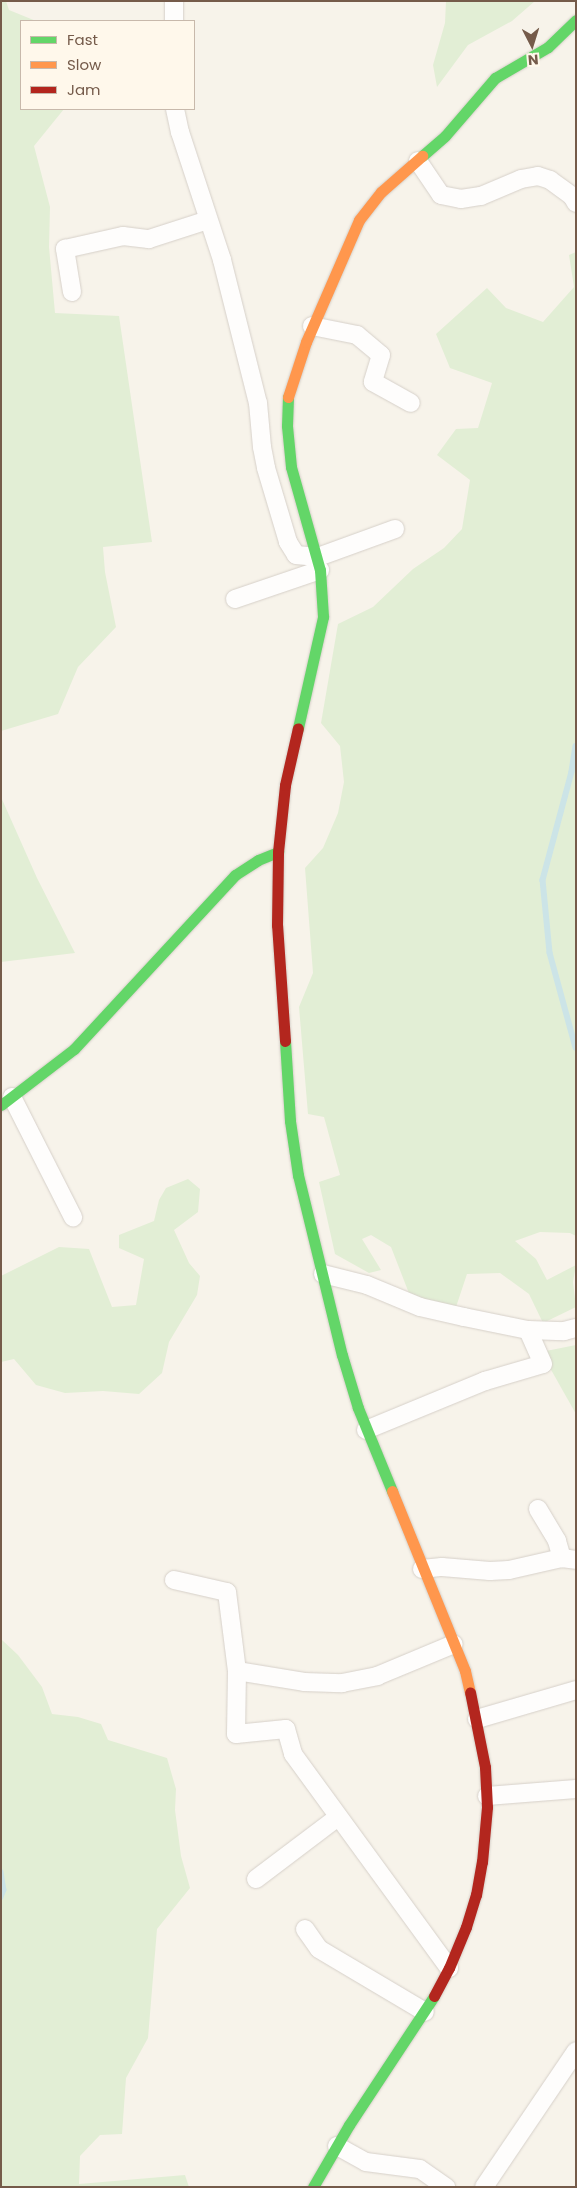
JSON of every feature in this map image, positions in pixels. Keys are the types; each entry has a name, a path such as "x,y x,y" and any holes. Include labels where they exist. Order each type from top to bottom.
{"street":[{"path":"174,1 174,20"},
{"path":"312,2187 425,2012 449,1968 466,1927 476,1895 482,1862 487,1796 485,1767 477,1719 465,1671 366,1430 342,1355 298,1175 290,1121 277,926 278,852 285,786 320,638 323,617 319,564 292,467 287,426 288,398 312,326 358,220 380,192 445,136 494,78 548,48 576,20"},
{"path":"175,110 180,132 222,260 258,403 262,447 288,542 296,555 319,564"},
{"path":"418,161 441,195 461,199 481,196 522,179 538,176 550,180 572,196 576,203"},
{"path":"72,292 65,249 123,236 149,239 208,220"},
{"path":"312,326 357,335 381,355 373,382 411,403"},
{"path":"235,599 319,564 395,528"},
{"path":"74,1217 7,1101 74,1048 235,875 258,860 278,852"},
{"path":"322,1274 367,1285 420,1307 528,1330 576,1328"},
{"path":"366,1430 484,1381 543,1364 528,1330"},
{"path":"422,1569 442,1567 490,1571 509,1570 569,1559 538,1509"},
{"path":"174,1580 227,1592 237,1671 236,1734 286,1729 293,1754 449,1968"},
{"path":"237,1671 304,1682 342,1683 377,1676 454,1644"},
{"path":"477,1719 576,1690"},
{"path":"487,1796 576,1789"},
{"path":"256,1880 338,1817"},
{"path":"305,1928 319,1949 425,2012"},
{"path":"484,2187 576,2050"},
{"path":"337,2146 366,2162 420,2169 446,2187"}],"green space":[{"path":"1,1 6,1 9,10 34,20 20,20 20,110 63,110 34,146 50,207 49,247 55,313 119,316 152,542 103,547 105,572 116,627 78,667 58,714 1,731"},
{"path":"446,1 535,1 512,21 468,45 437,87 433,65 445,23"},
{"path":"576,252 576,1236 570,1233 540,1232 515,1241 536,1259 547,1280 576,1265 573,1282 576,1307 543,1323 529,1294 500,1273 467,1274 455,1310 412,1301 391,1247 371,1235 362,1239 381,1270 369,1273 335,1254 319,1182 340,1175 324,1117 308,1114 299,1007 313,973 305,868 323,848 338,813 344,782 340,746 321,723 338,624 373,607 413,569 444,548 462,529 470,480 437,455 456,429 478,428 492,383 450,368 436,334 487,288 506,308 543,322 574,287 569,255"},
{"path":"1,797 37,878 75,953 1,962"},
{"path":"188,1179 200,1189 198,1212 174,1230 189,1263 200,1276 197,1295 169,1342 162,1373 139,1394 103,1391 65,1393 36,1385 14,1359 1,1362 1,1276 59,1247 89,1249 112,1307 136,1305 144,1259 119,1248 119,1235 154,1221 159,1200 166,1188"},
{"path":"576,1345 576,1414 541,1352"},
{"path":"1,1639 18,1655 42,1687 52,1714 78,1717 101,1724 108,1740 167,1758 176,1789 175,1810 181,1856 190,1888 157,1929 148,2038 126,2078 122,2134 100,2135 80,2156 79,2184 185,2175 189,2187 1,2187"}],"waterway":[{"path":"576,746 572,772 543,880 550,953 576,1048"},
{"path":"1,1872 4,1890 1,1897"}],"traffic: fast":[{"path":"422,156 445,136 495,78 548,47 576,20"},
{"path":"288,397 287,426 291,467 320,570 323,617 298,728"},
{"path":"1,1105 74,1049 235,875 258,860 278,852"},
{"path":"285,1041 290,1121 298,1175 342,1355 358,1408 392,1491"},
{"path":"313,2187 349,2125 434,1996"}],"traffic: slow":[{"path":"288,397 306,342 359,220 381,192 422,156"},
{"path":"392,1491 465,1671 470,1692"}],"traffic: jam":[{"path":"285,1041 277,925 278,852 285,785 298,728"},
{"path":"434,1996 449,1968 466,1927 476,1895 482,1862 487,1807 485,1767 470,1692"}]}
